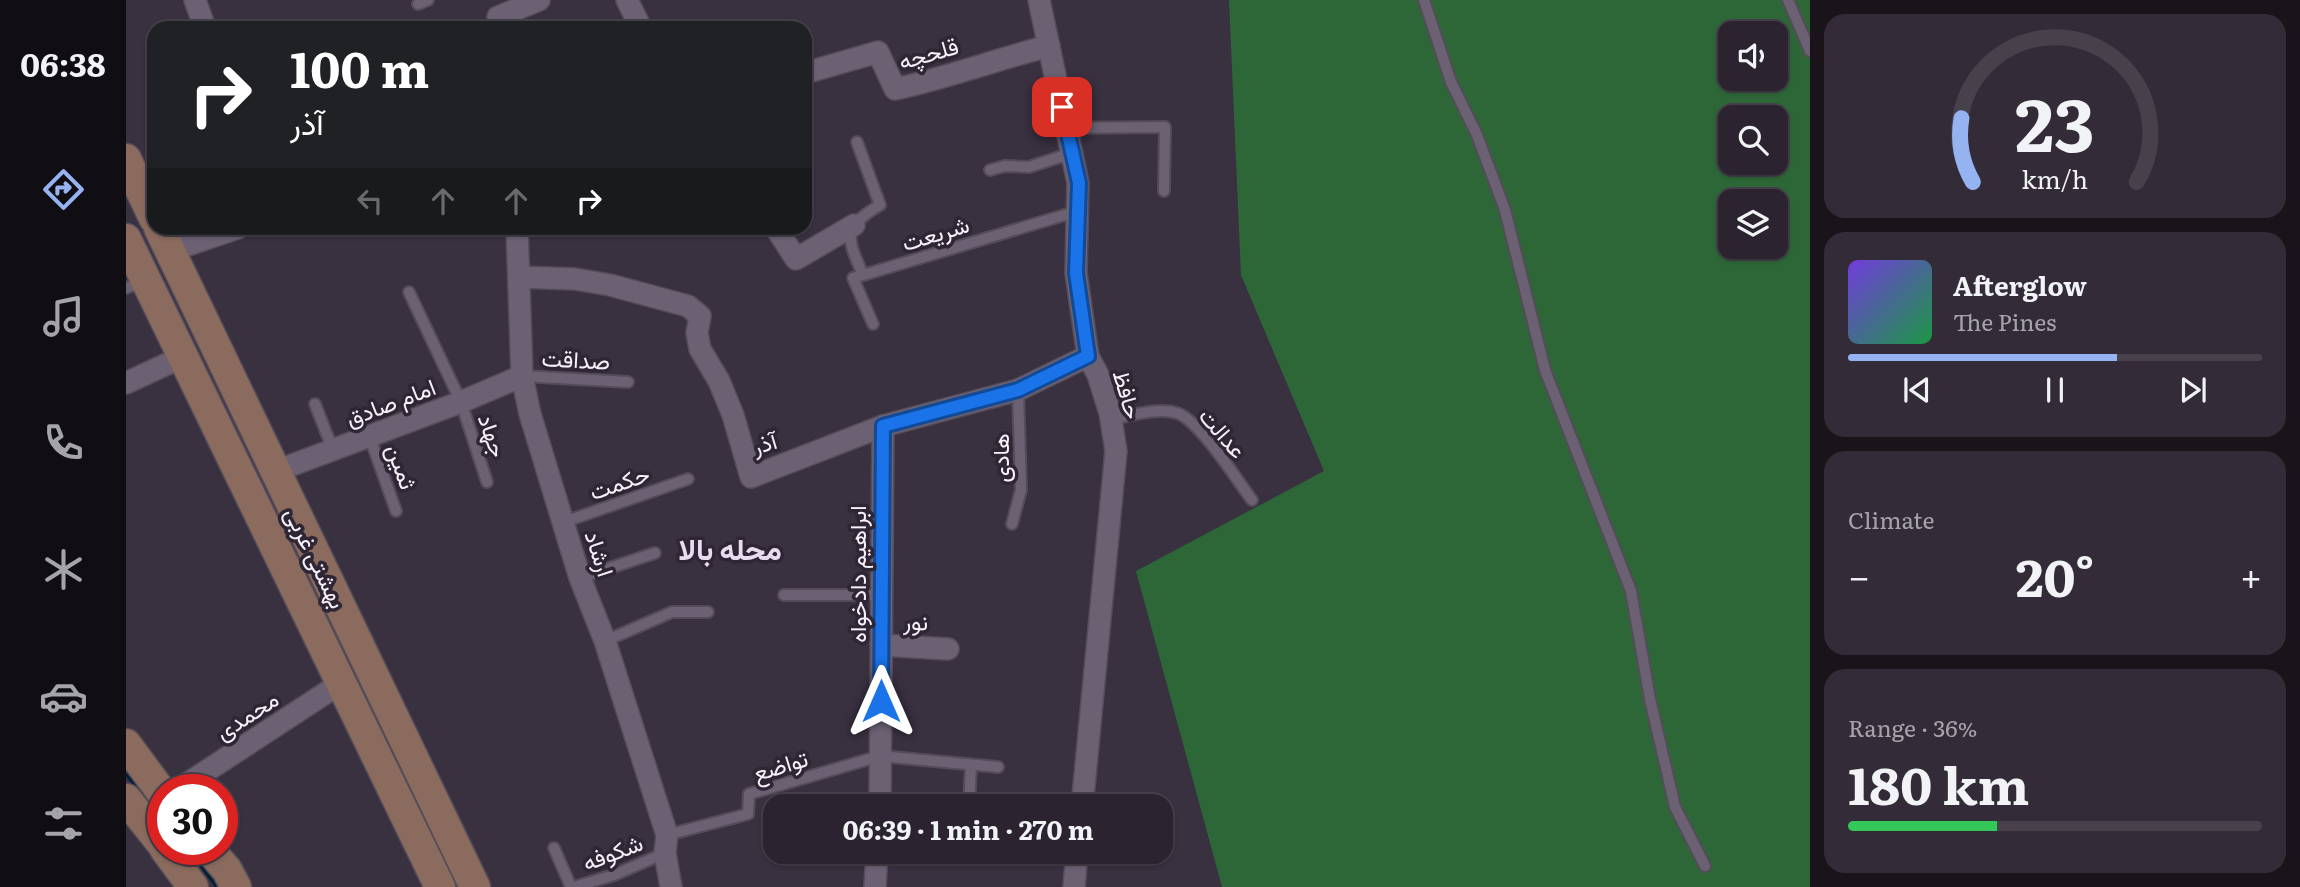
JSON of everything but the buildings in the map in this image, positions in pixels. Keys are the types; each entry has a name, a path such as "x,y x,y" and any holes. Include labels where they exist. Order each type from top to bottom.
{"street":[{"path":"195,0 202,21"},
{"path":"498,15 539,0"},
{"path":"627,0 638,21"},
{"name":"حافظ","path":"1039,0 1079,183 1076,273 1088,356 1098,375 1111,419 1116,451 1083,794"},
{"name":"قلحچه","path":"812,71 878,52 895,89 1049,46"},
{"path":"126,159 147,203"},
{"path":"781,235 796,259 854,225"},
{"path":"164,239 191,235"},
{"name":"ارشاد","path":"517,235 522,376 530,414 580,578 605,641 666,844 671,887"},
{"name":"بهشتی غربی","path":"126,239 136,284 181,357 440,887"},
{"name":"بهشتی غربی","path":"164,239 475,887"},
{"name":"آذر","path":"519,277 575,278 657,296 688,306 700,316 698,334 701,349 719,381 733,415 751,477 883,426 1018,390 1088,356"},
{"path":"126,383 181,357"},
{"name":"امام صادق","path":"276,471 461,402 522,376"},
{"name":"ابراهیم دادخواه","path":"880,794 883,426"},
{"name":"نور","path":"881,645 947,649"},
{"name":"محمدی","path":"202,774 341,683"},
{"path":"126,744 148,774"},
{"path":"416,838 444,823"},
{"path":"875,887 876,864"},
{"path":"1074,887 1076,864"},
{"path":"177,865 193,887"},
{"path":"223,865 236,887"}],"lane":[{"path":"1424,0 1451,82 1477,135 1505,210 1545,370 1631,591 1650,699 1675,807 1705,866"},
{"path":"1788,0 1810,51"},
{"path":"1066,128 1165,127 1164,191"},
{"path":"857,142 880,205 866,213 854,225 849,239 863,275 853,278 873,324"},
{"path":"990,170 1004,166 1029,167 1072,153"},
{"name":"شریعت","path":"863,275 1078,211"},
{"name":"جهاد","path":"409,292 461,402 487,482"},
{"name":"صداقت","path":"522,376 628,382"},
{"name":"هادی","path":"1012,524 1021,490 1018,390"},
{"path":"316,404 334,451"},
{"name":"عدالت","path":"1111,419 1159,412 1176,413 1193,422 1252,500"},
{"name":"ثمین","path":"369,435 396,510"},
{"name":"حکمت","path":"564,522 688,479"},
{"path":"580,578 655,553"},
{"path":"784,595 882,595"},
{"path":"605,641 672,612 708,612"},
{"path":"880,756 998,768"},
{"name":"تواضع","path":"666,844 748,814 749,794 880,756"},
{"path":"970,794 971,765"},
{"name":"شکوفه","path":"554,848 572,887 614,875 666,844"},
{"path":"614,875 616,887"}],"green space":[{"path":"1229,0 1810,0 1810,887 1222,887 1136,571 1324,471 1241,275"}],"waterway":[{"path":"126,773 147,797"},
{"path":"202,865 218,887"}],"district":[{"name":"محله بالا","path":"730,547"}],"route":[{"path":"881,701 883,426 1018,390 1052,376 1088,356 1076,273 1079,183 1062,107"}]}
